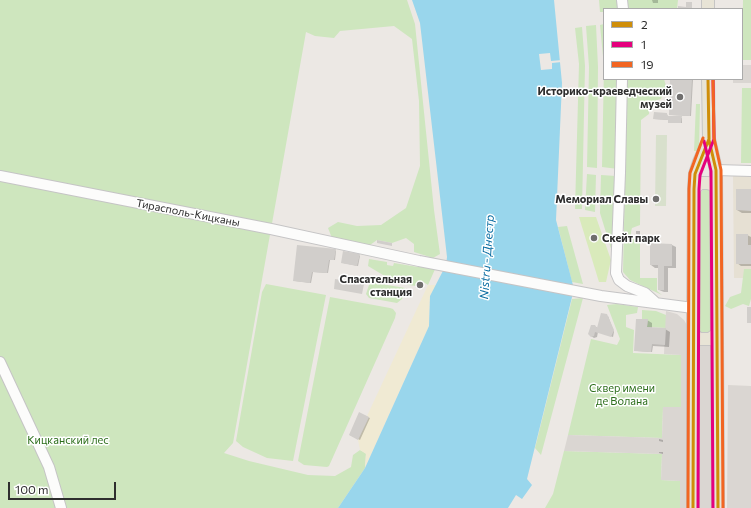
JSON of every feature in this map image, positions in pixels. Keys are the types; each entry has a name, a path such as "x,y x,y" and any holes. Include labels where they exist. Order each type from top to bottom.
{"main road":[{"path":"708,80 709,139 716,170 718,508"},
{"path":"693,508 692,334 694,189 695,174 698,162 709,139"},
{"path":"694,189 700,183 714,185 716,189"},
{"path":"692,334 699,339 710,339 716,334"}],"street":[{"path":"622,80 616,273 620,280 627,286 645,293 657,303"},
{"path":"716,170 751,170"},
{"name":"Тирасполь-Кицканы","path":"0,176 271,229 419,261 601,296 693,308"},
{"path":"0,362 49,467 61,508"}],"shaded area":[{"path":"743,65 751,65 751,83 733,83 733,80 743,80"},
{"path":"733,175 751,176 751,278 734,278"},
{"path":"666,311 677,314 684,320 688,327 690,508 680,508 680,481 661,480 662,454 564,451 568,435 662,438 663,407 681,407 681,355 664,354"},
{"path":"717,334 718,508 693,508 699,339"},
{"path":"728,385 751,386 751,508 727,508"}],"green space":[{"name":"Кицканский лес","path":"0,0 407,0 415,24 434,210 440,254 433,258 414,252 414,244 406,238 392,243 377,240 370,245 332,238 328,228 338,222 357,226 381,225 406,208 420,166 419,101 412,39 394,26 340,31 334,38 315,36 306,32 233,443 224,453 249,461 308,475 335,476 351,467 353,455 360,450 366,453 365,468 338,508 0,508"},
{"path":"599,0 619,0 620,8 603,8 603,12 600,12"},
{"path":"627,0 678,0 677,8 627,8"},
{"path":"743,0 751,0 751,60 743,60"},
{"path":"603,24 603,56 600,25"},
{"path":"596,25 598,67 597,168 587,167 589,67 586,26"},
{"path":"582,27 585,66 582,209 575,209 579,64 575,28"},
{"path":"604,80 619,80 618,169 602,167"},
{"path":"627,80 664,80 666,86 661,99 650,102 649,114 641,120 640,225 632,228 631,232 631,236 640,238 640,278 657,278 657,291 662,295 630,280 623,272"},
{"path":"742,88 751,88 751,163 741,163"},
{"path":"696,104 700,104 699,151 694,151"},
{"path":"656,135 667,135 666,206 655,206"},
{"path":"587,174 596,175 595,212 585,210"},
{"path":"601,175 616,176 612,252 600,213"},
{"path":"705,188 710,191 710,332 705,336 699,332 700,193"},
{"name":"Скейт парк","path":"579,217 596,217 611,260 606,282 599,282"},
{"path":"567,226 583,284 572,282 558,227"},
{"path":"369,259 387,262 387,265 393,266 394,263 418,267 419,264 436,267 428,285 422,281 418,282 416,286 409,285 383,275 368,266"},
{"path":"744,269 751,269 751,299 749,306 743,304 731,309 725,306 730,297 741,293"},
{"path":"370,282 405,288 402,299 397,303 369,298 366,294"},
{"path":"266,284 326,295 293,461 267,458 243,447 236,441 262,292"},
{"path":"330,297 390,308 396,313 329,466 327,467 304,465 298,461"},
{"path":"583,298 541,455 535,448 572,299"},
{"name":"Сквер имени де Волана","path":"617,304 638,307 637,313 626,315 626,327 634,330 633,353 681,355 681,408 663,408 662,438 568,435 591,339 617,345 620,339 607,305"},
{"path":"642,310 656,311 666,315 666,328 647,327 648,320 642,319"},
{"path":"564,451 662,454 661,480 680,481 680,508 545,508 553,494"}],"sand":[{"path":"428,285 436,285 430,296 429,326 365,468 366,454 360,450 358,440 369,417 367,416"}],"water":[{"name":"Nistru - Днестр","path":"412,0 554,0 562,83 556,220 574,289 527,479 532,485 522,499 516,495 508,508 338,508 365,468 429,326 430,296 446,265 447,257 420,23"}],"pier":[{"path":"550,53 551,61 562,60 562,62 552,63 552,69 541,70 539,54"}],"building":[{"path":"686,2 692,2 692,8 678,8 678,6 686,7"},
{"name":"Историко-краеведческий музей","path":"670,80 692,80 690,116 669,115"},
{"path":"654,112 667,113 667,116 682,116 681,123 668,123 668,120 653,119"},
{"path":"736,189 751,189 751,211 736,210"},
{"path":"736,234 748,234 748,245 751,245 751,264 736,264"},
{"path":"377,240 392,243 392,246 377,243"},
{"path":"650,243 672,244 672,266 664,266 664,290 658,290 658,265 650,265"},
{"path":"297,245 336,249 334,260 329,260 327,273 312,272 310,283 293,281"},
{"path":"343,251 360,254 357,266 341,263"},
{"path":"335,279 364,284 362,294 334,289"},
{"path":"747,307 751,307 751,323 747,323"},
{"path":"601,313 607,314 614,330 611,337 595,332 594,336 591,337 588,334 591,325 595,325 597,328"},
{"path":"636,319 648,319 647,327 666,328 665,345 652,344 651,352 634,351"},
{"path":"359,412 369,417 358,440 349,435"}],"transit line":[{"name":"2","path":"693,508 694,189 695,174 709,139 708,80"},
{"name":"1","path":"698,508 699,189 700,175 714,139 713,80"},
{"name":"19","path":"713,80 714,138 721,170 723,508"},
{"name":"19","path":"688,508 689,189 690,173 703,138"},
{"name":"2","path":"709,140 716,170 718,508"},
{"name":"1","path":"704,141 711,171 713,508"}],"place":[{"name":"Историко-краеведческий музей","path":"680,97"},
{"name":"Мемориал Славы","path":"656,199"},
{"name":"Скейт парк","path":"594,238"},
{"name":"Спасательная станция","path":"420,285"}]}
